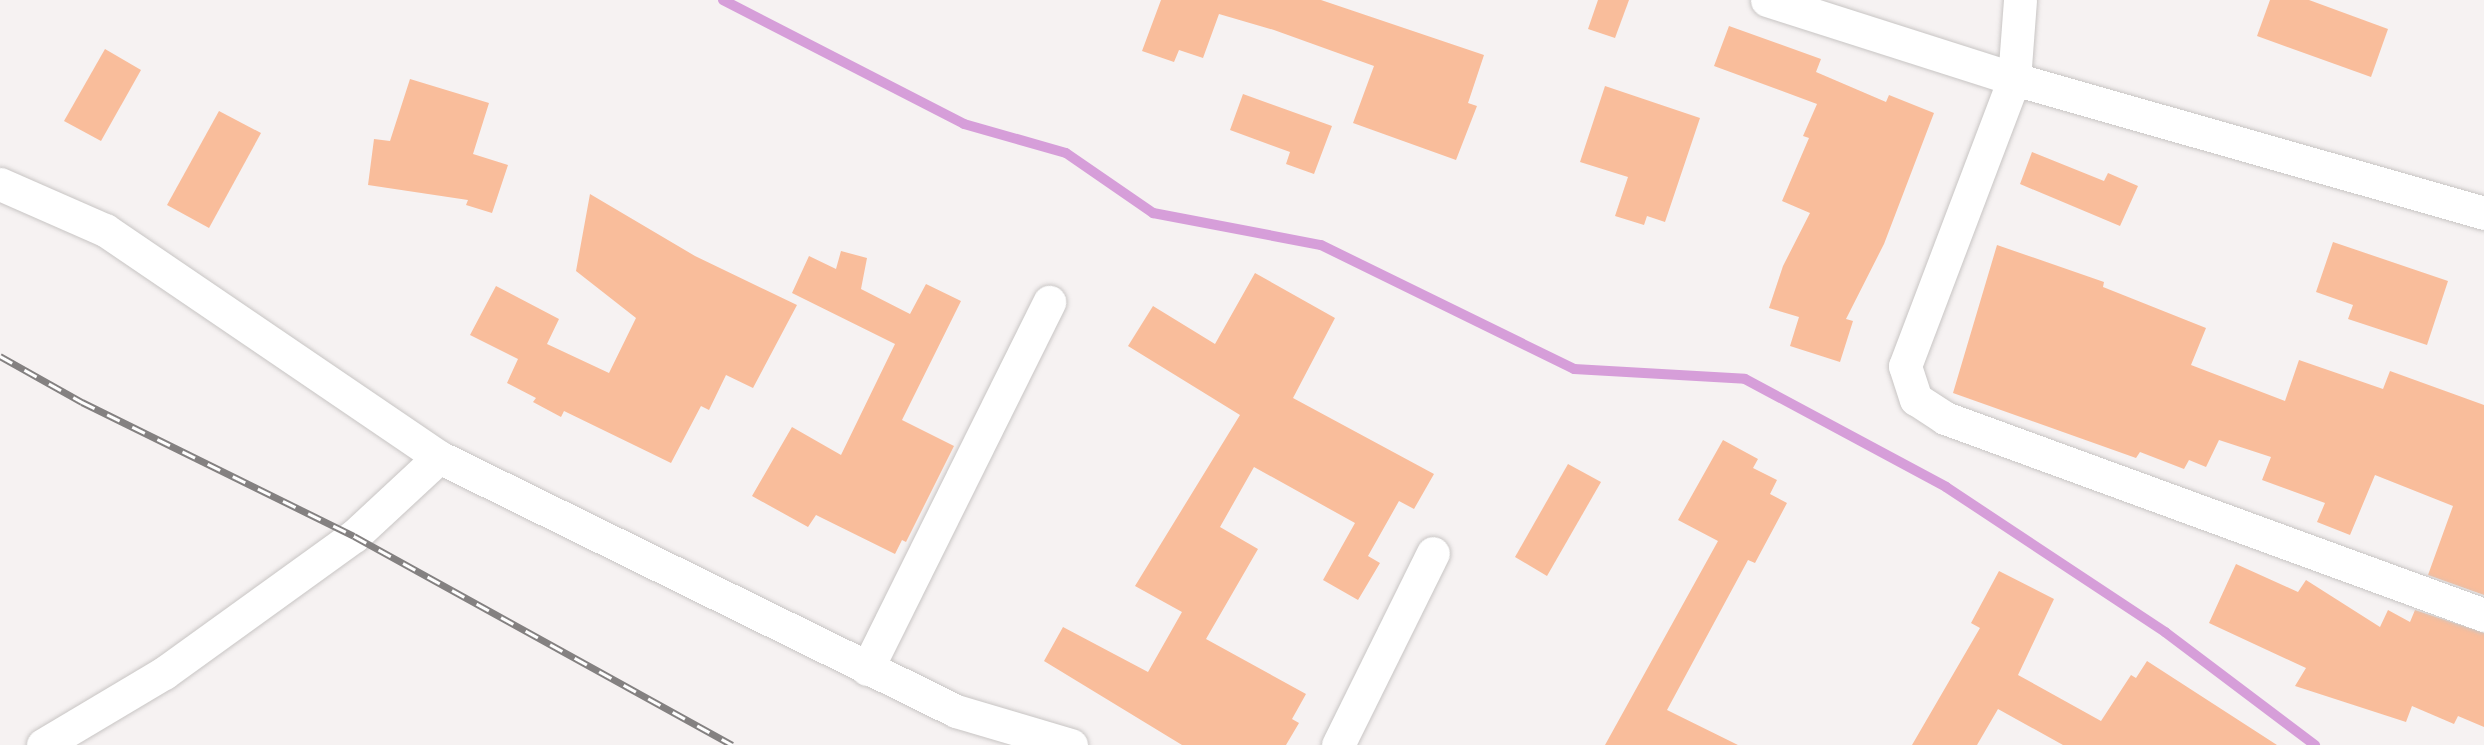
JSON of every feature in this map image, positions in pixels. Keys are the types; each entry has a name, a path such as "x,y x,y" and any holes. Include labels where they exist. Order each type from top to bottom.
{"street":[{"path":"1767,0 2014,80 2484,213"},
{"path":"2020,0 2014,80 1905,366 1916,399 1945,418 2484,615"},
{"path":"0,184 105,230 440,457 956,711 1071,745"},
{"path":"867,669 1049,302"},
{"path":"43,745 164,673 354,536 440,457"},
{"path":"1338,745 1433,553"}],"building":[{"path":"1161,0 1321,0 1484,55 1468,103 1477,106 1456,160 1353,123 1374,66 1274,30 1219,14 1203,58 1179,50 1174,62 1142,51"},
{"path":"1598,0 1629,0 1615,38 1588,29"},
{"path":"2270,0 2309,0 2388,29 2371,77 2257,36"},
{"path":"1729,26 1821,59 1816,72 1886,102 1889,95 1934,113 1884,244 1846,319 1853,321 1840,362 1790,346 1799,317 1769,308 1783,266 1810,213 1782,201 1809,138 1803,136 1817,104 1714,66"},
{"path":"105,49 141,70 101,141 64,121"},
{"path":"410,79 489,103 473,154 508,165 492,213 466,205 468,200 368,185 374,139 390,141"},
{"path":"1605,86 1700,118 1665,222 1647,216 1644,225 1615,216 1628,177 1580,162"},
{"path":"1243,94 1332,126 1314,174 1286,164 1290,152 1230,130"},
{"path":"219,111 261,133 209,228 167,205"},
{"path":"2032,152 2104,181 2108,173 2138,186 2120,226 2020,184"},
{"path":"590,194 695,256 797,305 753,388 726,375 709,410 701,406 671,463 564,411 561,417 533,402 536,398 507,383 518,359 470,335 496,286 559,319 547,344 609,373 636,318 576,271"},
{"path":"2333,242 2448,281 2427,345 2348,319 2353,305 2316,292"},
{"path":"1997,245 2104,282 2103,287 2206,328 2191,365 2285,401 2299,360 2383,389 2390,371 2484,405 2484,595 2428,575 2453,506 2375,475 2350,535 2317,522 2325,503 2262,480 2271,457 2219,440 2206,467 2189,460 2184,469 2140,452 2136,458 1953,393"},
{"path":"841,251 867,258 861,289 910,314 926,284 961,301 902,420 954,446 906,542 902,540 895,554 816,515 808,527 752,496 792,427 841,455 895,344 792,293 809,256 836,269"},
{"path":"1255,273 1335,318 1293,398 1434,474 1414,509 1399,501 1368,556 1380,563 1358,600 1323,580 1355,523 1254,467 1220,527 1258,549 1206,639 1306,694 1292,719 1299,723 1286,745 1182,745 1044,661 1063,627 1148,672 1182,612 1135,586 1240,415 1128,346 1153,306 1215,344"},
{"path":"1723,440 1758,459 1753,468 1777,480 1770,494 1787,503 1755,563 1748,560 1667,710 1738,745 1605,745 1718,541 1678,520"},
{"path":"1568,464 1601,482 1547,576 1515,557"},
{"path":"2236,564 2298,592 2306,580 2380,627 2388,610 2410,622 2415,610 2484,633 2484,727 2458,716 2454,724 2412,706 2406,722 2295,686 2306,668 2209,623"},
{"path":"1999,571 2054,599 2018,675 2101,721 2131,675 2136,678 2147,661 2277,745 2063,745 1998,709 1977,745 1912,745 1980,628 1971,623"}],"waterway":[{"path":"723,0 964,124 1066,153 1153,213 1321,245 1574,369 1745,379 1946,487 2165,632 2315,745"}],"railway":[{"path":"0,356 82,402 354,536 732,745"}]}
